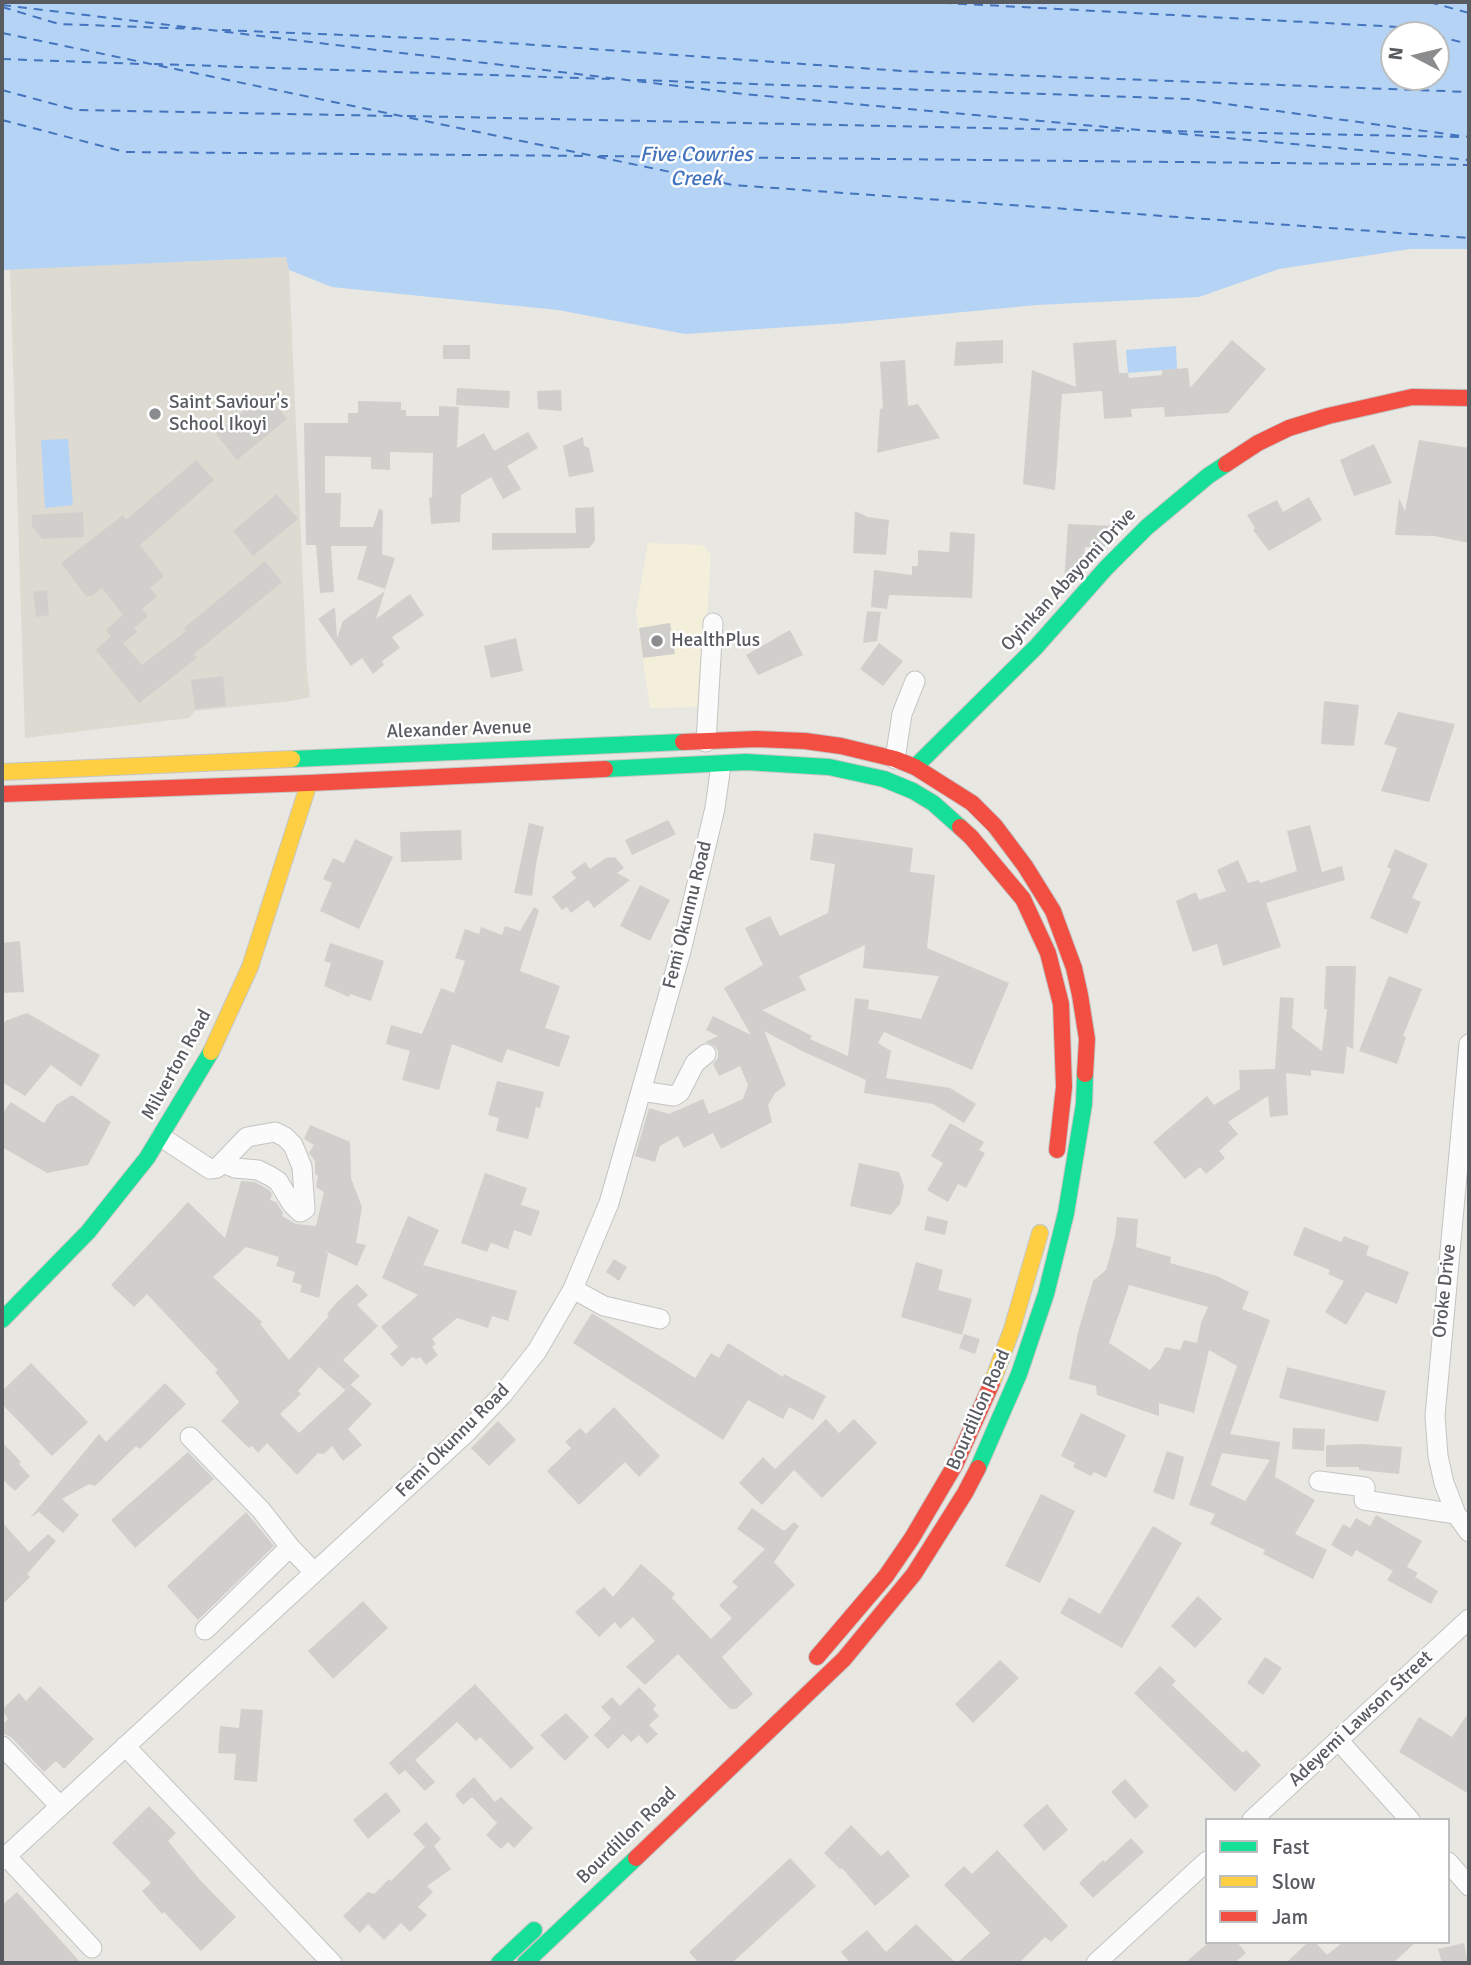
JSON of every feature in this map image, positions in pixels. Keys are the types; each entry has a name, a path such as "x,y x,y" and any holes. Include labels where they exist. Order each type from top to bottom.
{"main road":[{"name":"Oyinkan Abayomi Drive","path":"915,767 1037,647 1147,527 1208,476 1268,438 1289,428 1328,416 1412,397 1469,398"},
{"name":"Alexander Avenue","path":"2,772 756,739 805,741 854,749 915,767"},
{"path":"535,748 535,770"},
{"path":"2,794 776,762 829,767 871,775 913,790 953,820 1005,876 1023,900 1048,953 1061,1004 1065,1058 1062,1117 1053,1172"},
{"name":"Bourdillon Road","path":"525,1963 805,1698 889,1607 922,1563 965,1493 988,1448 1034,1334 1066,1213 1084,1104 1087,1039 1080,995 1074,968 1053,911 1024,866 995,826 972,803 915,767"},
{"name":"Milverton Road","path":"2,1320 88,1232 147,1158 217,1041 250,967 309,783"},
{"name":"Bourdillon Road","path":"806,1668 886,1576 955,1465 1000,1362 1026,1284 1043,1220"},
{"path":"499,1963 548,1916"}],"street":[{"path":"706,742 713,623"},
{"path":"895,759 902,714 915,681"},
{"name":"Femi Okunnu Road","path":"4,1858 458,1441 503,1394 537,1352 573,1289 609,1203 681,951 715,808 721,765"},
{"name":"Oroke Drive","path":"1469,1044 1435,1416 1438,1456 1444,1483 1456,1514 1469,1532"},
{"path":"641,1091 674,1096 680,1092 695,1063 706,1054"},
{"path":"160,1137 202,1166 211,1169 223,1163 247,1137 275,1132 293,1145 302,1167 304,1209 300,1212 278,1181 270,1176 258,1170 235,1168 223,1163"},
{"path":"573,1289 604,1306 660,1319"},
{"path":"190,1437 261,1510 314,1572"},
{"path":"1319,1481 1365,1487 1364,1500 1456,1514"},
{"path":"205,1630 290,1547"},
{"name":"Adeyemi Lawson Street","path":"1254,1818 1469,1619"},
{"path":"1338,1740 1408,1818"},
{"path":"2,1746 60,1806"},
{"path":"125,1746 332,1963"},
{"path":"4,1858 92,1948"},
{"path":"1096,1963 1205,1863"},
{"path":"1450,1864 1469,1886"}],"shaded area":[{"name":"Saint Saviour's School Ikoyi","path":"287,257 310,697 195,711 189,718 25,738 10,269"},
{"path":"648,543 703,545 711,555 701,707 650,708 636,613"}],"water":[{"name":"Five Cowries Creek","path":"2,2 1469,2 1469,249 1410,249 1279,269 1199,297 1037,305 848,323 685,334 558,310 332,287 289,270 286,257 2,270"},
{"path":"1176,346 1177,369 1128,373 1126,350"},
{"path":"68,439 73,505 45,508 41,440"}],"building":[{"path":"1003,340 1003,363 954,366 956,342"},
{"path":"1116,340 1119,373 1128,373 1129,378 1162,375 1162,370 1188,368 1190,388 1232,340 1266,369 1228,413 1165,417 1164,407 1131,409 1132,417 1104,419 1102,391 1062,394 1055,490 1023,484 1032,370 1076,387 1073,343"},
{"path":"443,345 470,345 470,359 443,359"},
{"path":"905,360 908,406 918,404 940,438 877,453 880,409 883,408 880,362"},
{"path":"457,388 510,391 509,408 456,405"},
{"path":"561,390 562,411 538,409 537,391"},
{"path":"266,393 287,419 237,460 216,434"},
{"path":"358,401 401,402 401,410 406,410 406,416 439,416 439,406 459,407 457,448 484,433 494,451 528,432 538,448 507,466 521,489 503,499 491,477 461,495 460,522 431,524 429,498 432,497 433,453 390,452 390,470 371,469 371,457 325,456 325,493 341,493 340,527 373,527 379,509 383,510 382,554 395,558 385,589 357,579 367,546 331,546 334,592 320,593 316,545 306,545 304,423 348,423 348,413 358,413"},
{"path":"583,437 584,446 589,448 594,472 569,477 563,446"},
{"path":"1419,440 1469,448 1469,543 1434,536 1395,535 1399,498 1405,511"},
{"path":"1374,444 1392,483 1354,496 1340,460"},
{"path":"196,460 214,480 140,545 164,576 150,588 157,596 142,609 148,616 134,628 137,632 123,643 142,665 186,631 184,628 265,561 282,582 194,654 197,658 139,703 96,650 111,636 106,630 123,615 102,588 92,596 86,596 61,563 123,515 126,520"},
{"path":"277,494 298,519 253,556 233,531"},
{"path":"1309,497 1322,520 1269,551 1253,530 1255,528 1247,515 1277,500 1283,512"},
{"path":"594,507 595,541 589,548 492,550 492,533 576,533 575,508"},
{"path":"855,511 868,517 889,520 886,555 853,553"},
{"path":"83,512 84,537 42,539 32,526 32,515"},
{"path":"1068,524 1113,526 1110,541 1104,548 1085,547 1083,570 1074,580 1064,582"},
{"path":"950,532 975,534 972,598 889,595 887,609 871,607 874,570 912,575 912,566 918,566 918,550 949,552"},
{"path":"47,590 49,615 36,617 33,592"},
{"path":"385,591 376,619 410,594 424,615 392,637 400,648 382,661 384,665 373,674 362,658 351,666 318,619 335,607 337,638 343,621"},
{"path":"867,611 881,612 877,641 863,643"},
{"name":"HealthPlus","path":"670,623 675,654 643,658 639,628"},
{"path":"790,630 803,655 758,675 746,655"},
{"path":"516,638 523,671 491,678 484,646"},
{"path":"879,643 903,661 883,686 860,669"},
{"path":"223,676 226,706 195,709 191,680"},
{"path":"1324,701 1359,705 1354,746 1321,744"},
{"path":"1398,712 1455,724 1429,802 1381,791 1397,748 1384,744"},
{"path":"668,820 676,834 632,855 625,840"},
{"path":"529,823 544,827 532,896 514,893"},
{"path":"1310,825 1322,872 1342,866 1345,880 1266,903 1281,947 1223,966 1217,944 1193,952 1176,901 1196,892 1199,900 1226,891 1217,870 1238,860 1248,883 1259,880 1260,883 1297,871 1287,831"},
{"path":"461,830 462,860 401,862 400,832"},
{"path":"814,833 913,848 910,872 935,875 927,948 1009,983 972,1070 884,1032 878,1043 891,1051 886,1078 950,1088 976,1104 964,1123 933,1104 864,1093 866,1080 764,1031 786,1085 775,1093 768,1105 772,1122 721,1149 713,1133 684,1148 678,1136 660,1146 655,1162 635,1156 649,1108 669,1114 703,1099 709,1114 743,1099 748,1085 740,1066 719,1076 713,1064 718,1058 718,1051 715,1046 705,1042 718,1036 706,1030 713,1016 751,1035 724,988 763,965 745,928 770,916 780,936 828,913 835,864 810,860","holes":["865,945 863,968 939,976 921,1019 868,1009 869,1000 855,998 848,1056 810,1039 812,1036 762,1010 806,990 799,976"]},
{"path":"355,839 393,857 359,929 320,911 332,883 323,879 333,858 344,863"},
{"path":"1395,849 1428,864 1412,898 1421,902 1407,934 1370,918 1391,869 1387,867"},
{"path":"615,857 624,868 617,873 630,880 594,908 588,900 571,913 567,907 562,910 552,897 576,878 571,872 585,862 590,869 606,858"},
{"path":"640,885 670,900 650,941 620,926"},
{"path":"534,907 539,910 520,971 560,986 545,1028 570,1036 559,1067 507,1049 502,1063 452,1044 439,1090 402,1080 410,1051 386,1044 391,1025 422,1034 441,988 454,993 465,961 455,958 465,929 479,934 481,927 502,935 505,926 520,931"},
{"path":"20,941 24,992 2,993 2,943"},
{"path":"330,943 384,961 371,1001 350,994 349,997 324,986 331,963 324,961"},
{"path":"1326,966 1356,966 1353,1049 1347,1046 1344,1074 1311,1070 1311,1076 1286,1073 1288,1115 1270,1117 1268,1096 1228,1122 1238,1134 1219,1151 1225,1158 1206,1174 1200,1167 1185,1179 1153,1142 1207,1096 1214,1105 1240,1089 1239,1070 1275,1069 1280,997 1294,998 1292,1028 1322,1051 1327,1009 1324,1009"},
{"path":"1389,976 1422,989 1403,1036 1406,1037 1397,1064 1359,1051"},
{"path":"27,1013 100,1055 81,1087 51,1065 25,1096 2,1082 2,1028 5,1021"},
{"path":"497,1081 544,1092 540,1108 536,1107 528,1139 496,1131 499,1118 488,1115"},
{"path":"72,1095 111,1122 88,1165 47,1173 2,1147 2,1114 11,1102 44,1123 56,1105"},
{"path":"950,1123 984,1142 979,1150 985,1153 966,1188 958,1184 948,1202 927,1190 943,1163 931,1156"},
{"path":"310,1125 350,1142 351,1178 362,1207 356,1243 366,1245 357,1266 325,1251 328,1254 319,1298 300,1292 302,1285 292,1282 295,1272 276,1266 279,1257 246,1247 213,1277 262,1322 260,1324 289,1360 329,1316 327,1314 336,1303 357,1284 368,1295 357,1305 378,1326 343,1360 360,1376 345,1390 319,1367 298,1391 301,1394 280,1414 299,1433 351,1385 372,1404 348,1429 362,1445 343,1461 332,1446 324,1454 318,1453 297,1475 267,1443 258,1453 252,1446 249,1448 221,1421 239,1402 215,1372 218,1370 147,1294 134,1307 111,1285 188,1202 225,1238 241,1181 255,1182 269,1190 272,1194 270,1200 276,1202 283,1213 282,1216 296,1224 316,1226 324,1192 316,1187 318,1176 315,1174 315,1161 309,1153 314,1145 304,1139"},
{"path":"859,1163 899,1172 904,1186 900,1204 891,1215 850,1206"},
{"path":"485,1173 527,1188 521,1205 540,1211 531,1236 514,1230 508,1249 491,1243 487,1252 461,1243"},
{"path":"408,1216 439,1230 423,1265 517,1291 508,1321 492,1316 488,1328 457,1318 432,1339 436,1344 432,1347 438,1355 426,1365 420,1357 412,1357 402,1367 390,1354 398,1347 381,1327 418,1295 382,1278"},
{"path":"927,1216 948,1221 945,1235 924,1230"},
{"path":"1117,1217 1138,1219 1136,1247 1171,1257 1170,1263 1217,1276 1249,1292 1242,1309 1270,1320 1230,1434 1280,1442 1275,1477 1315,1500 1295,1534 1327,1550 1313,1579 1263,1554 1265,1550 1210,1524 1215,1514 1189,1505 1237,1366 1209,1350 1194,1413 1159,1403 1159,1416 1097,1395 1096,1386 1069,1379 1078,1332 1093,1281 1106,1270 1115,1237","holes":["1129,1285 1208,1307 1197,1343 1184,1340 1180,1350 1165,1347 1160,1359 1150,1370 1109,1343","1222,1453 1270,1460 1245,1501 1211,1485"]},
{"path":"1304,1227 1341,1242 1344,1236 1369,1246 1366,1255 1409,1272 1397,1304 1366,1292 1346,1325 1325,1312 1344,1281 1328,1274 1330,1270 1293,1255"},
{"path":"614,1259 627,1267 619,1281 606,1272"},
{"path":"916,1262 943,1270 938,1290 972,1299 962,1335 901,1317"},
{"path":"592,1313 695,1378 711,1353 719,1358 728,1343 783,1377 784,1374 826,1396 813,1420 789,1407 783,1419 748,1400 723,1440 573,1343"},
{"path":"964,1334 980,1339 975,1354 959,1348"},
{"path":"31,1363 88,1422 52,1456 2,1404 2,1391"},
{"path":"1287,1367 1386,1391 1378,1422 1279,1398"},
{"path":"165,1383 186,1404 140,1449 136,1446 95,1486 89,1484 62,1499 79,1515 63,1533 39,1512 30,1518 99,1434 106,1442"},
{"path":"614,1407 660,1456 639,1477 625,1462 579,1505 547,1471 571,1448 565,1442 580,1428 586,1434"},
{"path":"1081,1413 1126,1435 1106,1478 1094,1472 1091,1476 1073,1467 1075,1463 1061,1456"},
{"path":"826,1419 839,1433 854,1419 877,1443 822,1498 794,1470 762,1505 739,1483 763,1457 775,1469"},
{"path":"498,1421 516,1440 489,1466 471,1448"},
{"path":"1293,1428 1325,1429 1324,1451 1292,1449"},
{"path":"2,1442 30,1476 15,1491 2,1479"},
{"path":"1326,1445 1402,1447 1399,1474 1359,1470 1359,1467 1326,1467"},
{"path":"1167,1451 1184,1457 1174,1500 1153,1492"},
{"path":"188,1452 214,1479 135,1548 111,1520"},
{"path":"1041,1494 1075,1511 1040,1583 1005,1566"},
{"path":"752,1508 784,1531 794,1522 799,1526 774,1562 795,1585 722,1657 753,1694 736,1709 730,1709 678,1654 645,1685 626,1667 655,1641 633,1617 620,1629 615,1622 599,1637 575,1612 604,1587 613,1597 641,1564 675,1594 672,1598 711,1639 732,1618 719,1605 738,1587 732,1582 765,1549 737,1529"},
{"path":"246,1512 274,1546 198,1620 167,1586"},
{"path":"1376,1515 1422,1541 1407,1567 1418,1573 1415,1577 1438,1591 1431,1604 1387,1580 1393,1571 1356,1550 1352,1557 1331,1545 1343,1524 1350,1528 1356,1518 1370,1526"},
{"path":"2,1522 29,1552 48,1534 56,1541 27,1574 30,1577 2,1605"},
{"path":"1153,1526 1182,1543 1122,1648 1060,1613 1069,1597 1100,1614"},
{"path":"1198,1596 1222,1619 1195,1648 1171,1626"},
{"path":"363,1601 388,1628 333,1679 308,1651"},
{"path":"1265,1657 1282,1668 1263,1695 1247,1683"},
{"path":"1000,1660 1019,1678 973,1723 955,1704"},
{"path":"1160,1666 1176,1681 1172,1685 1243,1753 1246,1750 1261,1765 1235,1792 1134,1693"},
{"path":"475,1684 534,1748 511,1769 480,1737 476,1741 457,1722 415,1760 435,1782 425,1791 405,1770 399,1775 389,1763"},
{"path":"40,1686 94,1739 64,1769 56,1761 44,1772 11,1737 2,1733 2,1725 8,1719 2,1710 19,1693 26,1701"},
{"path":"639,1687 656,1705 653,1709 659,1716 649,1725 658,1734 647,1744 639,1735 631,1742 623,1734 608,1749 594,1735 611,1718 601,1707 612,1697 620,1706"},
{"path":"241,1709 263,1710 257,1782 234,1780 236,1754 218,1753 220,1726 239,1728"},
{"path":"1469,1712 1469,1794 1399,1752 1419,1717 1452,1737"},
{"path":"566,1713 589,1737 565,1761 540,1735"},
{"path":"474,1777 495,1802 501,1797 533,1828 514,1848 508,1842 501,1849 486,1835 497,1823 472,1797 463,1805 455,1795"},
{"path":"1125,1779 1149,1806 1135,1819 1111,1792"},
{"path":"386,1792 401,1811 368,1839 353,1820"},
{"path":"1047,1804 1068,1830 1044,1851 1023,1825"},
{"path":"149,1806 176,1833 168,1841 200,1880 236,1917 201,1951 142,1891 151,1883 112,1843"},
{"path":"426,1822 441,1839 434,1846 451,1869 427,1886 433,1892 418,1907 427,1915 410,1932 401,1923 384,1940 368,1924 360,1933 343,1916 368,1892 374,1894 389,1879 391,1881 425,1847 413,1834"},
{"path":"851,1825 881,1856 888,1850 910,1876 875,1906 842,1868 824,1853"},
{"path":"1131,1838 1144,1852 1093,1898 1079,1883"},
{"path":"997,1850 1068,1926 1051,1942 1045,1937 1019,1963 957,1963 990,1933 944,1885 964,1866 972,1874"},
{"path":"790,1858 816,1886 732,1963 699,1963 689,1952"},
{"path":"17,1892 81,1963 2,1963 2,1905"},
{"path":"916,1924 956,1963 850,1963 841,1952 867,1930 886,1952"},
{"path":"1464,1943 1468,1963 1442,1963 1438,1949"},
{"path":"1207,1944 1239,1944 1246,1953 1234,1963 1185,1963"},
{"path":"1306,1944 1317,1944 1327,1955 1341,1944 1414,1944 1393,1963 1286,1963"}],"ferry route":[{"path":"926,2 1380,26"},
{"path":"1429,2 1469,13"},
{"path":"2,5 744,94 1469,160"},
{"path":"2,7 59,24 196,29"},
{"path":"222,30 465,40 902,71 1469,92"},
{"path":"2,33 733,185 1469,238"},
{"path":"1450,39 1469,44"},
{"path":"2,59 141,64"},
{"path":"154,64 610,79"},
{"path":"637,80 1189,99 1469,137"},
{"path":"2,90 76,110 394,116"},
{"path":"407,116 1129,131"},
{"path":"2,120 125,152 590,156"},
{"path":"1162,131 1461,137"},
{"path":"599,156 1469,165"}],"traffic: fast":[{"path":"915,767 1036,647 1106,568 1147,527 1226,464"},
{"path":"292,759 683,742"},
{"path":"605,769 746,762 829,767 884,779 913,791 933,803 960,827"},
{"path":"2,1320 88,1232 147,1158 211,1052"},
{"path":"978,1468 1019,1374 1046,1294 1066,1213 1084,1104 1085,1074"},
{"path":"525,1963 636,1858"},
{"path":"499,1963 534,1930"}],"traffic: slow":[{"path":"2,772 292,759"},
{"path":"211,1052 250,967 309,783"},
{"path":"992,1383 1012,1329 1040,1233"}],"traffic: jam":[{"path":"1226,464 1258,443 1289,428 1328,416 1412,397 1469,398"},
{"path":"683,742 756,739 841,746 895,759 915,767 972,803 995,826 1025,866 1053,911 1074,968 1080,995 1087,1039 1085,1074"},
{"path":"2,794 605,769"},
{"path":"960,827 1023,899 1048,953 1061,1004 1064,1087 1057,1150"},
{"path":"817,1657 886,1576 912,1538 955,1465 992,1383"},
{"path":"636,1858 844,1659 914,1574 978,1468"}],"place":[{"name":"Saint Saviour's School Ikoyi","path":"155,414"},
{"name":"HealthPlus","path":"657,641"}]}
